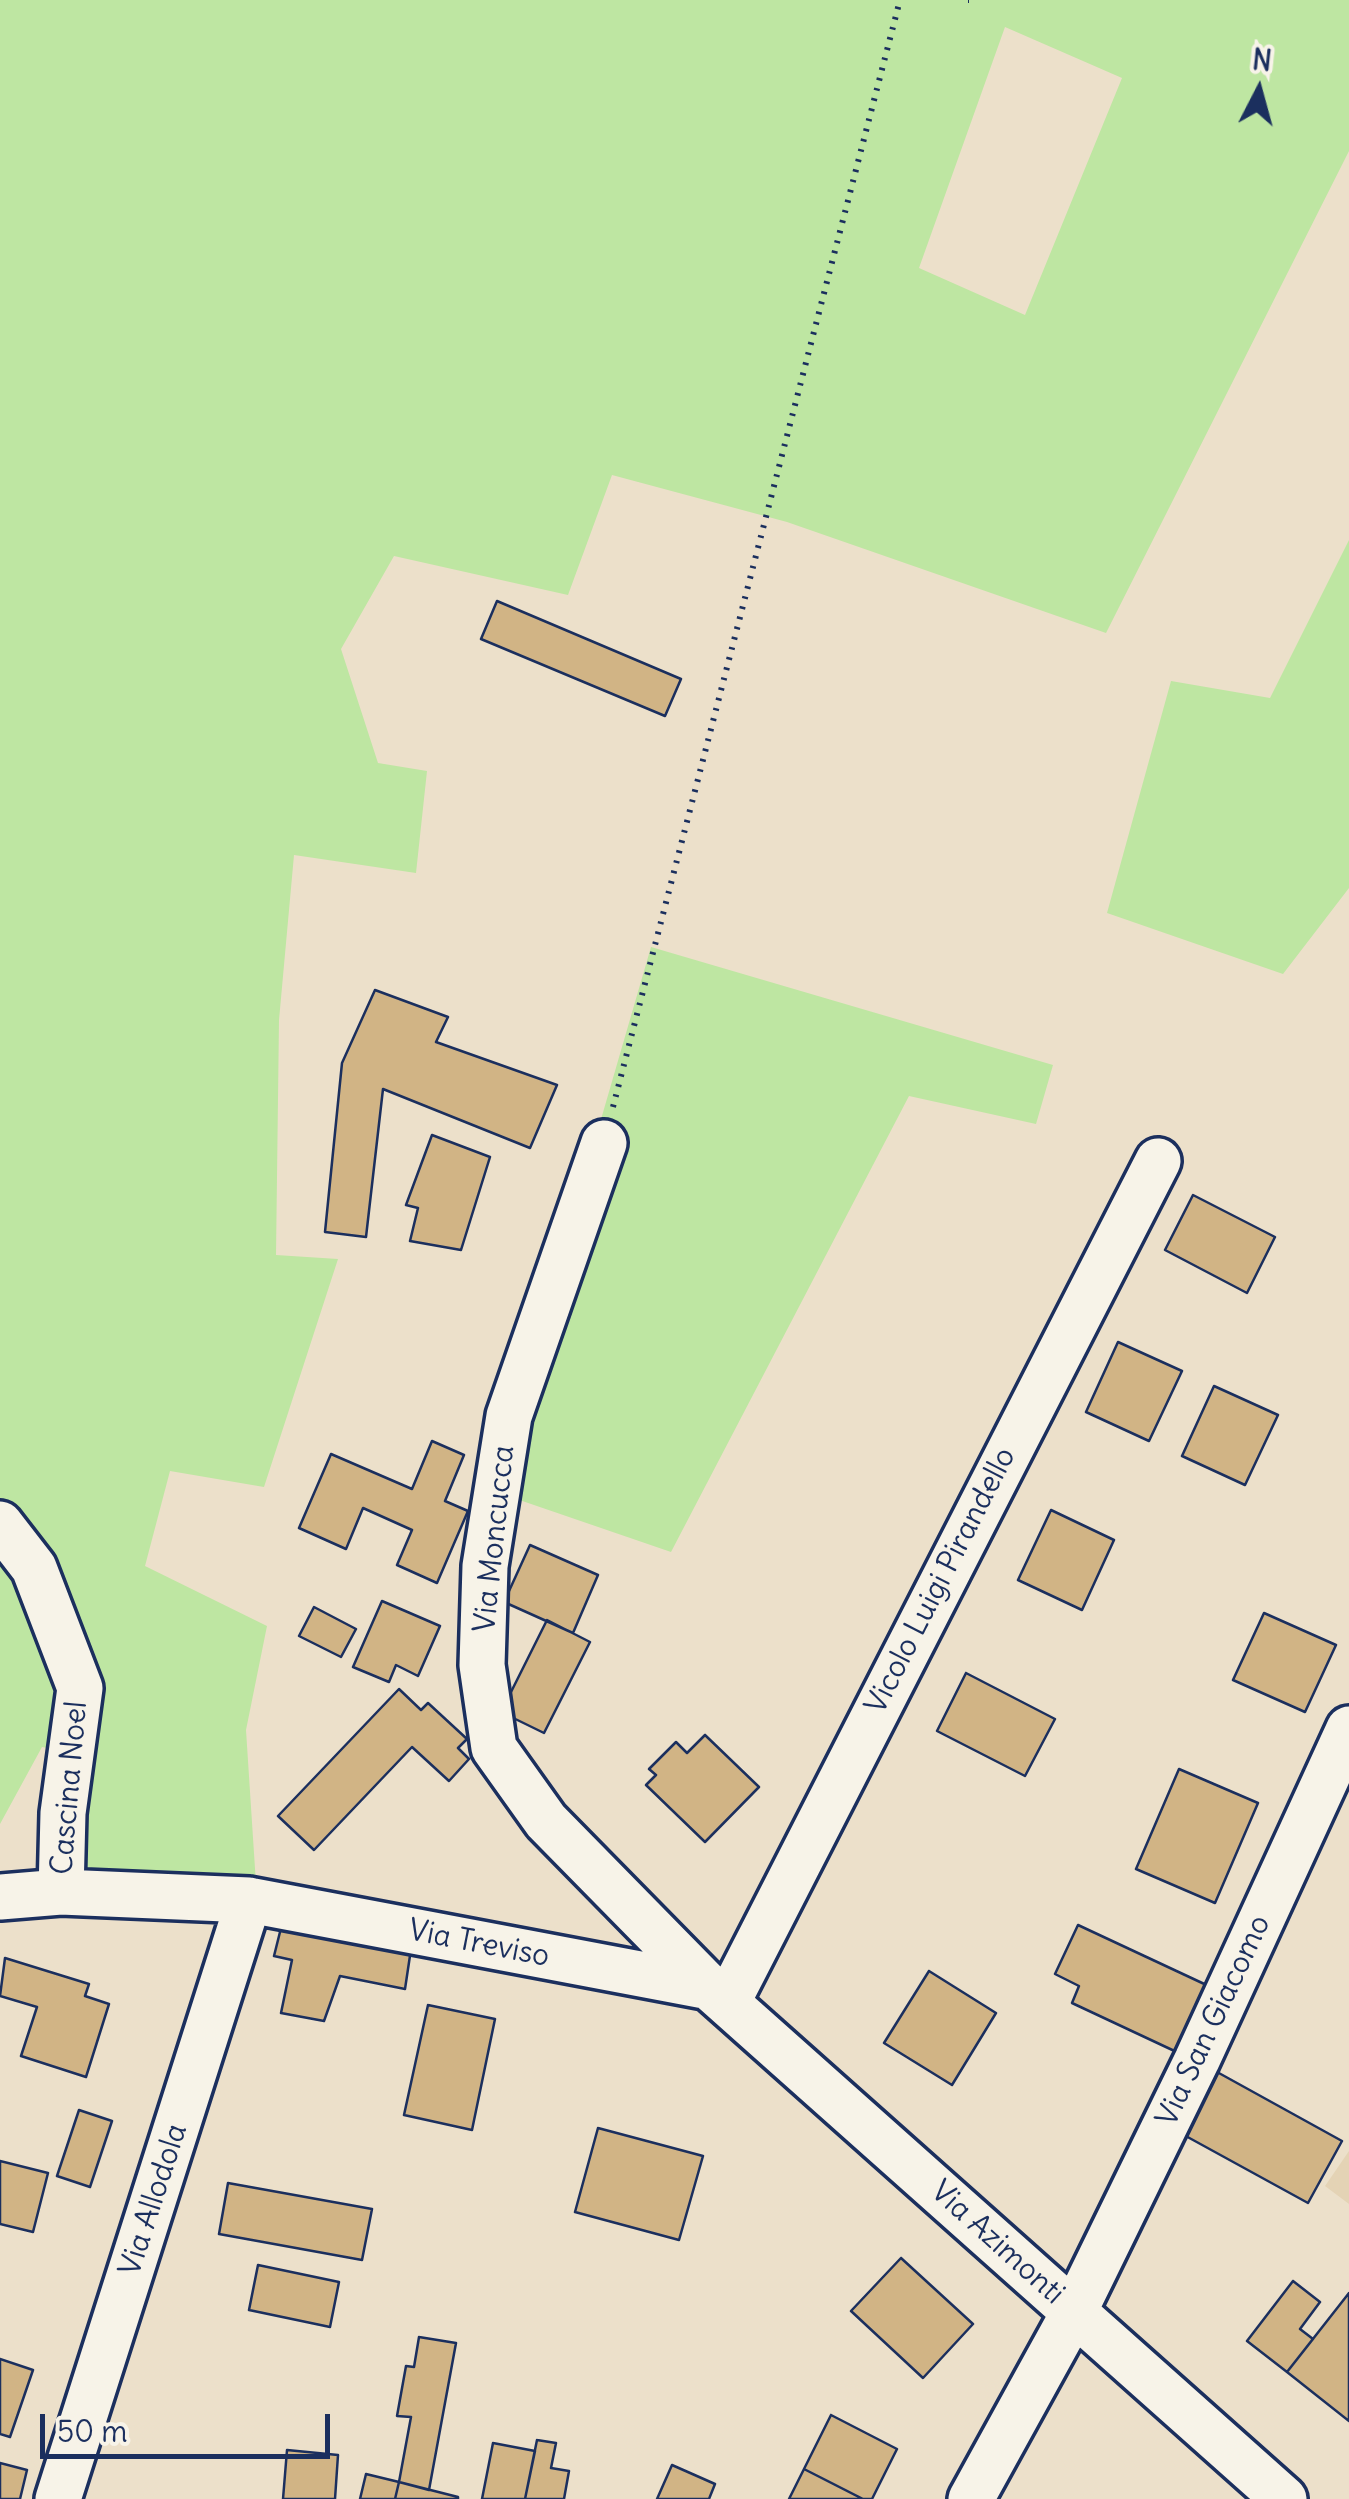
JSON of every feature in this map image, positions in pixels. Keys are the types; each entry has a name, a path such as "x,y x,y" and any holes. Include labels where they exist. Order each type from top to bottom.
{"street":[{"name":"Via Moncucca","path":"604,1143 509,1416 486,1566 482,1665 494,1748 546,1821 718,1995"},
{"name":"Vicolo Luigi Pirandello","path":"718,1995 1158,1161"},
{"name":"Cascina Noel","path":"0,1524 34,1568 80,1688 63,1813 61,1892"},
{"name":"Via San Giacomo","path":"972,2499 1074,2312 1197,2060 1349,1728"},
{"name":"Via Treviso","path":"0,1897 61,1892 249,1900 718,1995"},
{"name":"Via Allodola","path":"58,2499 249,1900"},
{"name":"Via Azimonti","path":"718,1995 1284,2499"}],"path":[{"path":"604,1143 900,0"}],"shaded area":[{"path":"1349,2151 1349,2204 1325,2186"}],"green space":[{"path":"0,0 1349,0 1349,151 1106,633 787,522 612,475 568,595 394,556 341,649 378,763 427,771 416,873 294,855 279,1020 276,1255 338,1259 264,1487 170,1471 145,1566 267,1626 246,1730 256,1884 79,1874 87,1755 42,1747 0,1824","holes":["1005,27 1122,78 1025,315 919,268"]},
{"path":"1349,540 1349,888 1283,974 1107,913 1171,681 1270,698"},
{"path":"651,947 1053,1065 1036,1124 909,1096 671,1552 499,1493 539,1333"}],"building":[{"path":"497,601 681,679 665,716 481,639"},
{"path":"375,990 448,1017 436,1042 557,1085 530,1148 383,1089 366,1237 325,1232 342,1063"},
{"path":"432,1135 490,1157 461,1250 410,1241 418,1208 406,1205"},
{"path":"1193,1195 1275,1237 1247,1293 1165,1250"},
{"path":"1118,1342 1182,1371 1149,1441 1086,1412"},
{"path":"1214,1386 1278,1415 1245,1485 1182,1456"},
{"path":"432,1441 464,1455 445,1501 468,1511 437,1583 397,1565 412,1530 363,1508 346,1549 299,1528 331,1454 412,1489"},
{"path":"1051,1510 1114,1540 1082,1610 1018,1580"},
{"path":"530,1545 598,1575 573,1633 504,1602"},
{"path":"382,1601 440,1626 418,1676 396,1665 389,1682 353,1667"},
{"path":"314,1607 356,1629 341,1657 299,1636"},
{"path":"1264,1613 1336,1645 1305,1712 1233,1680"},
{"path":"547,1620 590,1642 544,1733 501,1712"},
{"path":"966,1673 1055,1719 1025,1776 937,1731"},
{"path":"399,1689 421,1710 428,1703 467,1739 458,1748 469,1759 449,1781 412,1747 314,1850 278,1816"},
{"path":"705,1735 759,1787 705,1842 646,1785 656,1775 649,1769 676,1742 687,1753"},
{"path":"1179,1769 1258,1803 1215,1903 1136,1869"},
{"path":"283,1920 411,1949 405,1989 340,1976 324,2021 281,2013 292,1960 274,1956"},
{"path":"1078,1925 1215,1989 1183,2055 1072,2003 1079,1986 1055,1974"},
{"path":"5,1958 89,1984 85,1996 109,2004 86,2077 21,2056 37,2007 0,1996"},
{"path":"929,1971 996,2013 952,2085 884,2043"},
{"path":"428,2005 495,2019 472,2130 404,2115"},
{"path":"1208,2067 1342,2141 1308,2203 1173,2129"},
{"path":"79,2110 112,2121 90,2187 57,2176"},
{"path":"598,2128 703,2156 679,2240 575,2212"},
{"path":"0,2161 48,2173 33,2232 0,2224"},
{"path":"228,2183 372,2209 362,2260 219,2234"},
{"path":"901,2258 973,2324 923,2378 851,2311"},
{"path":"258,2265 339,2282 330,2327 249,2310"},
{"path":"1293,2281 1320,2302 1300,2329 1313,2339 1287,2372 1247,2341"},
{"path":"1349,2293 1349,2421 1287,2372"},
{"path":"419,2337 456,2343 429,2490 399,2482 411,2417 397,2416 406,2366 414,2367"},
{"path":"0,2359 33,2370 10,2437 0,2434"},
{"path":"831,2415 897,2449 872,2499 863,2499 804,2469"},
{"path":"537,2440 556,2443 551,2468 569,2471 564,2499 525,2499"},
{"path":"493,2443 535,2451 525,2499 482,2499"},
{"path":"287,2450 338,2455 335,2499 283,2499"},
{"path":"0,2463 27,2470 20,2499 0,2499"},
{"path":"672,2465 715,2484 709,2499 657,2499"},
{"path":"804,2469 863,2499 789,2499"},
{"path":"366,2474 399,2482 395,2499 360,2499"},
{"path":"399,2482 458,2497 458,2499 395,2499"}]}
